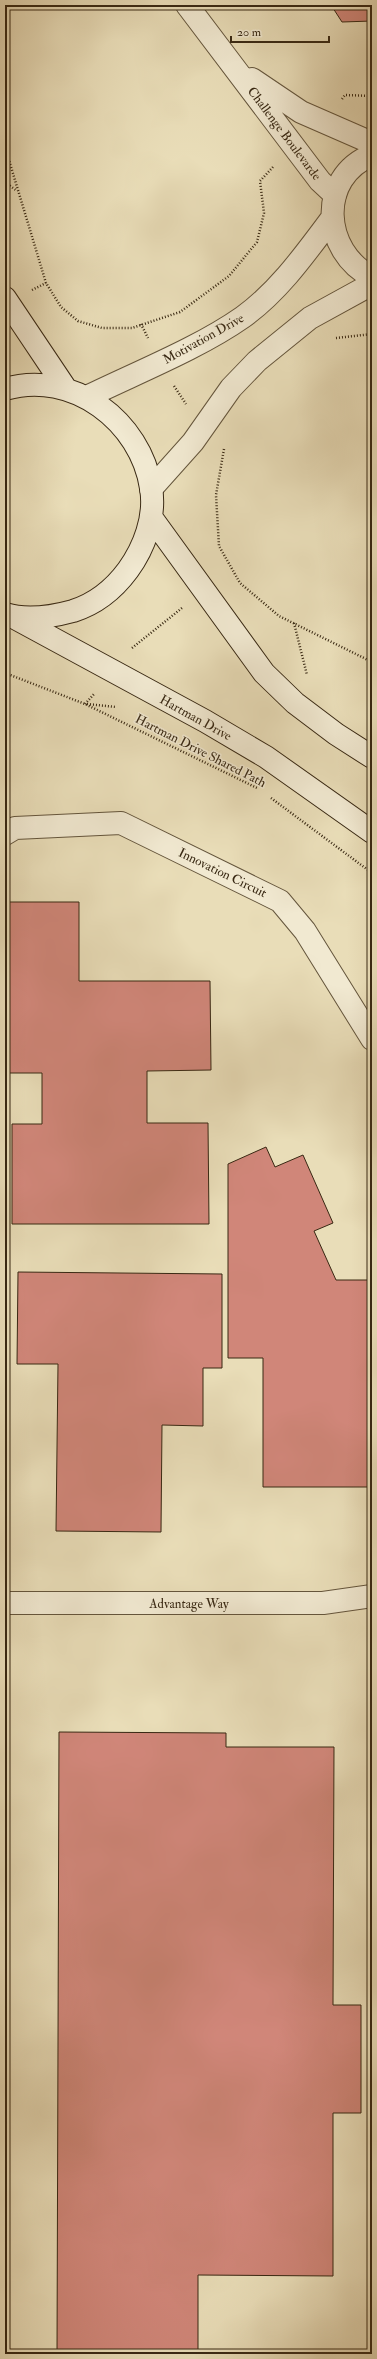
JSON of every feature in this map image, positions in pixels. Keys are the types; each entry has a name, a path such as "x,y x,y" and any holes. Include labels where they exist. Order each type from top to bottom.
{"street":[{"name":"Challenge Boulevarde","path":"187,5 238,69 320,181 335,195"},
{"name":"Challenge Boulevarde","path":"238,69 301,112 372,143"},
{"path":"372,155 364,158 346,174 335,195 332,218 336,239 346,257 360,271 372,277"},
{"name":"Motivation Drive","path":"87,397 204,340 243,317 288,276 332,218"},
{"path":"151,489 193,442 231,388 257,361 310,318 372,284"},
{"path":"5,298 66,389"},
{"path":"5,389 36,386 66,389 87,397 118,420 141,451 151,489 151,517 140,554 118,584 87,607 50,617 9,615"},
{"path":"151,517 264,672 294,703 336,734 372,757"},
{"name":"Hartman Drive","path":"9,615 205,721 266,757 372,832"},
{"name":"Innovation Circuit","path":"5,834 15,828 121,823 280,901 305,931 372,1039"},
{"name":"Advantage Way","path":"5,1603 323,1603 372,1596"}],"path":[{"path":"319,121 345,95 372,96"},
{"path":"5,147 17,191 46,283 61,307 78,321 102,328 132,328 180,312 229,276 257,242 264,213 260,181 294,146"},
{"path":"5,182 17,191"},
{"path":"332,340 338,337 372,334"},
{"path":"225,444 216,495 219,546 240,583 279,616 372,662"},
{"path":"85,704 131,649 180,610 234,572"},
{"name":"Hartman Drive Shared Path","path":"5,673 85,704 258,788"},
{"name":"Hartman Drive Shared Path","path":"264,793 372,873"}],"building":[{"path":"331,5 372,5 372,21 342,22"},
{"path":"5,902 79,902 79,981 210,981 211,1070 147,1071 147,1123 208,1123 209,1224 12,1224 12,1124 42,1124 42,1073 5,1073"},
{"path":"266,1147 275,1167 303,1155 333,1223 314,1231 336,1280 372,1280 372,1487 263,1487 263,1358 228,1358 228,1164"},
{"path":"18,1272 222,1274 222,1368 203,1368 203,1426 162,1425 161,1532 56,1531 58,1364 17,1364"},
{"path":"59,1732 226,1733 226,1747 334,1747 333,2005 361,2005 361,2113 333,2113 333,2276 198,2275 198,2354 57,2354"}]}
